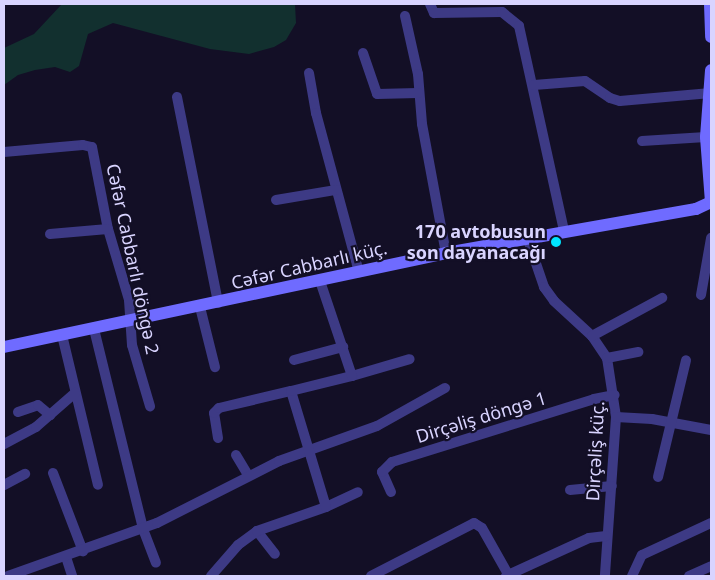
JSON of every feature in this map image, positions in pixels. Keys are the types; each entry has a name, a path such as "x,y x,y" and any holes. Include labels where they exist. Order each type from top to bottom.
{"street":[{"path":"430,4 434,13 490,11 511,17 523,37 564,231"},
{"path":"710,4 711,37"},
{"path":"405,16 418,74 418,93 446,253"},
{"path":"363,53 377,94 418,93"},
{"path":"711,70 711,93 706,137 711,203"},
{"path":"309,73 336,190 359,272"},
{"path":"534,86 585,81 610,98 620,101 711,93"},
{"path":"177,96 218,304"},
{"path":"642,140 706,137"},
{"name":"Cəfər Cabbarlı döngə 2","path":"4,152 83,145 92,147 108,229 129,300 132,345 150,406"},
{"path":"276,200 336,190"},
{"name":"Cəfər Cabbarlı küç.","path":"4,347 218,304 446,253 527,237 689,212 711,203"},
{"path":"50,234 108,229"},
{"name":"Dirçəliş küç.","path":"527,237 544,287 554,301 592,336 607,358 615,396 616,418 612,486 606,536 605,576"},
{"path":"701,296 711,238"},
{"path":"320,281 352,376"},
{"path":"592,336 662,298"},
{"path":"200,307 216,367"},
{"path":"94,329 143,528 156,563"},
{"path":"62,336 98,485"},
{"path":"294,360 343,347"},
{"path":"607,358 638,352"},
{"path":"218,438 214,413 219,408 410,360"},
{"path":"658,477 686,360"},
{"path":"8,576 83,551 143,528 248,475 307,450 377,426 445,388"},
{"path":"292,391 307,450 326,507"},
{"path":"4,444 36,427 75,393"},
{"name":"Dirçəliş döngə 1","path":"391,492 382,472 392,462 594,399 615,396"},
{"path":"18,412 38,405 50,415"},
{"path":"616,418 671,423 711,430"},
{"path":"236,455 248,475"},
{"path":"4,485 24,474"},
{"path":"53,474 83,551"},
{"path":"570,490 612,486"},
{"path":"211,576 238,545 257,531 326,507 358,492"},
{"path":"632,576 642,555 711,523"},
{"path":"372,576 474,524 482,528 508,576 589,538 606,536"},
{"path":"257,531 275,554"},
{"path":"66,557 72,576"},
{"path":"689,576 711,566"}],"green space":[{"path":"62,4 295,4 296,23 286,40 274,47 249,54 210,49 113,23 88,34 79,66 70,72 55,67 35,70 18,75 4,85 4,48 34,34"}],"place":[{"name":"170 avtobusun son dayanacağı","path":"556,242"}]}
